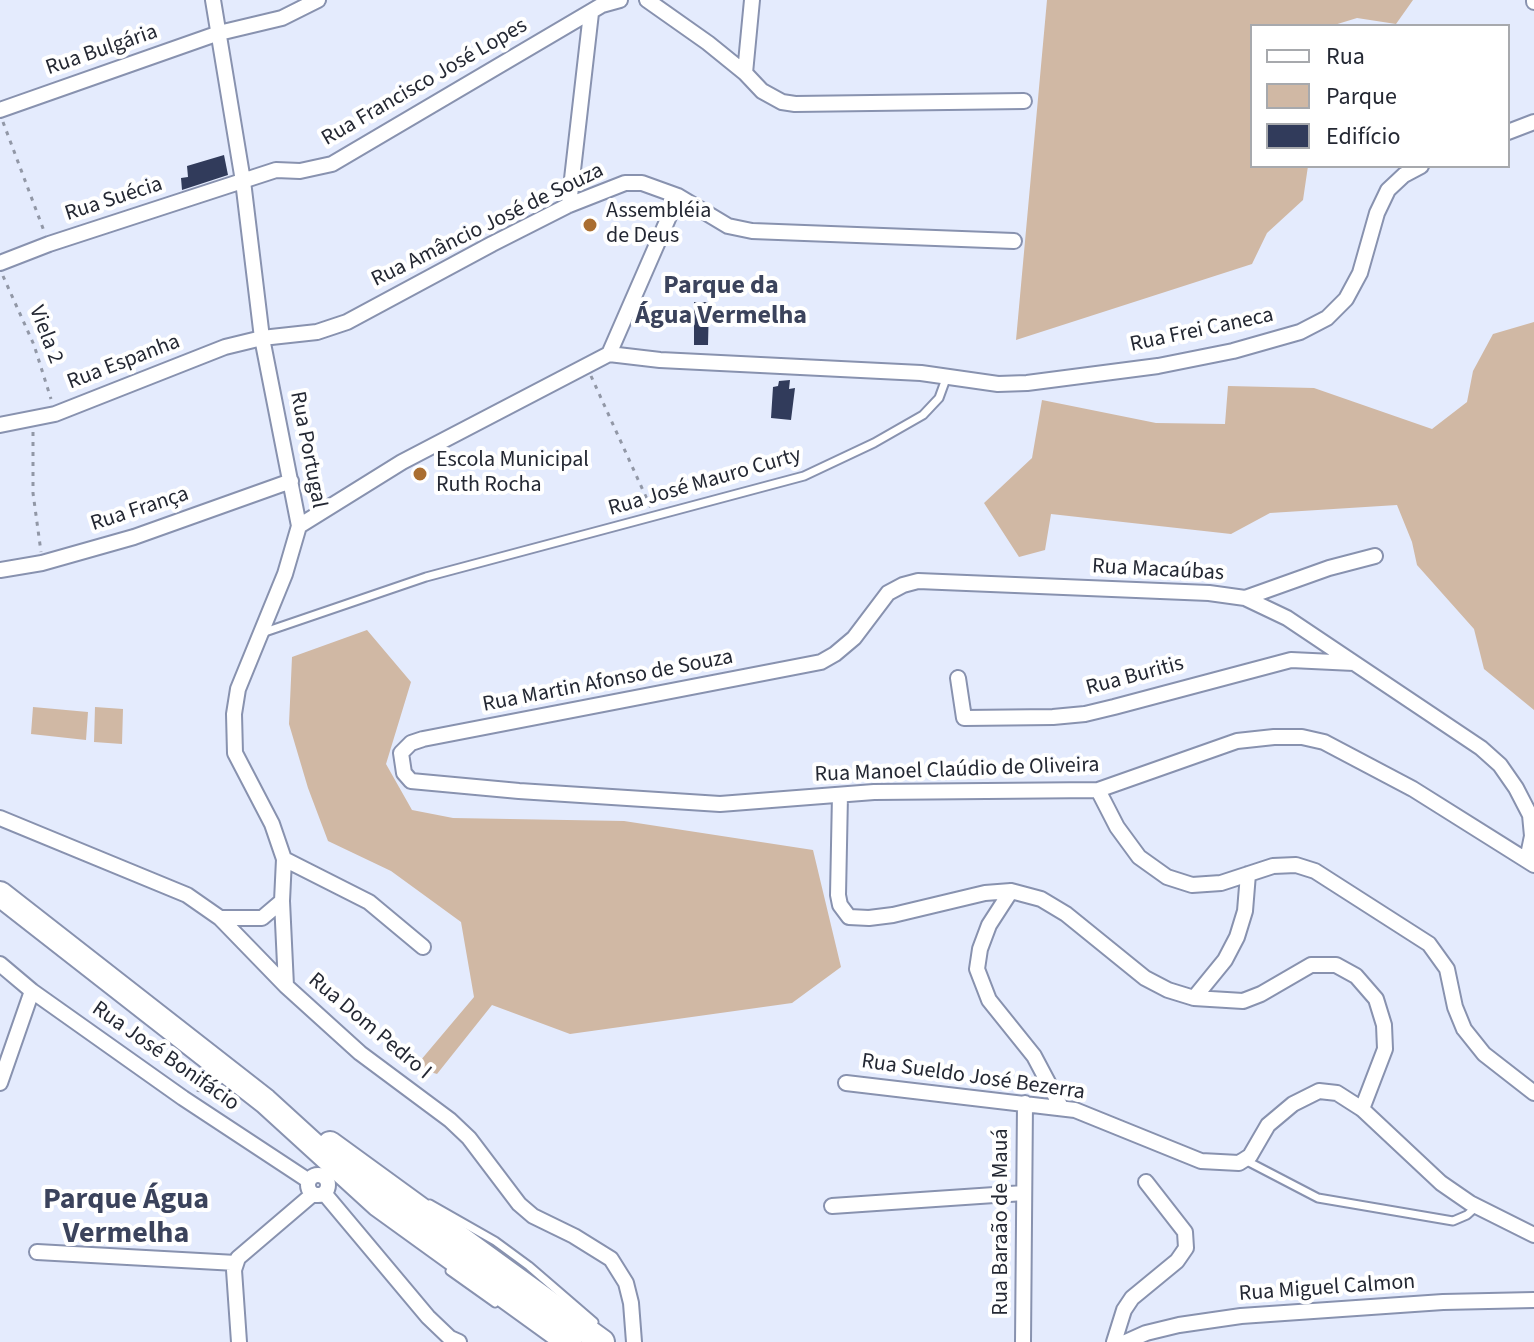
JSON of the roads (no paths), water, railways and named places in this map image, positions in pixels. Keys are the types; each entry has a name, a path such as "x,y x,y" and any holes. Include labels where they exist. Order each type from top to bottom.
{"main road":[{"path":"0,894 265,1101 330,1179 384,1196 602,1342"},
{"path":"384,1196 564,1340"}],"street":[{"name":"Rua Portugal","path":"213,0 243,181 262,338 299,526 285,574 238,689 233,740 235,753 272,824 284,859 282,901 286,986"},
{"name":"Rua Bulgária","path":"0,112 219,33 282,18 318,0"},
{"name":"Rua Francisco José Lopes","path":"243,181 276,170 300,171 332,164 602,5 620,0"},
{"path":"647,0 745,73 762,91 782,102 1024,101"},
{"path":"745,73 752,0"},
{"path":"569,205 591,13"},
{"path":"1510,131 1534,122"},
{"name":"Rua Frei Caneca","path":"609,354 660,360 947,376 998,384 1158,366 1233,351 1300,332 1327,318 1346,299 1360,273 1377,213 1388,190 1417,168"},
{"name":"Rua Suécia","path":"0,263 243,181"},
{"name":"Rua Amâncio José de Souza","path":"262,338 317,332 347,322 479,250 569,205 625,183 642,183 678,196 728,226 770,233 1014,241"},
{"path":"299,526 402,462 609,354 678,196"},
{"name":"Rua Espanha","path":"0,425 55,414 225,347 262,338"},
{"name":"Rua França","path":"0,570 42,563 134,537 291,481"},
{"path":"1245,598 1317,572 1375,556"},
{"name":"Rua Macaúbas","path":"835,654 854,638 888,593 918,581 1196,593 1245,598 1287,618 1481,748 1500,765 1530,815 1531,863"},
{"name":"Rua Martin Afonso de Souza","path":"401,761 405,747 423,739 808,665 835,654"},
{"name":"Rua Buritis","path":"958,678 964,718 1053,717 1099,710 1291,660 1354,663"},
{"name":"Rua Manoel Claúdio de Oliveira","path":"401,761 404,773 411,781 694,804 840,795 1098,790 1237,741 1302,737 1324,742 1413,789 1531,863"},
{"path":"1098,790 1117,827 1139,857 1167,877 1192,885 1221,883 1273,866 1296,865 1315,871 1429,944 1447,969 1455,1007 1464,1029 1484,1054 1534,1093"},
{"path":"840,795 838,895 849,917 893,915 985,893 1011,891 1041,899 1066,914 1145,978 1168,990 1194,998 1243,1001 1311,965 1336,965 1356,976 1376,999 1384,1025 1385,1049 1362,1109"},
{"name":"Rua Dom Pedro I","path":"0,818 187,895 220,918 286,986 360,1053 450,1120 469,1138 519,1204 533,1216 611,1259 626,1283 634,1342"},
{"path":"284,859 369,902 423,947"},
{"path":"1194,998 1225,960 1237,937 1245,911 1248,874"},
{"path":"1011,891 989,925 977,969 989,1000 1034,1056 1061,1107"},
{"path":"220,918 262,918 282,901"},
{"name":"Rua José Bonifácio","path":"0,964 32,991 196,1107 330,1179 428,1317 450,1338 459,1342"},
{"path":"0,1083 32,991"},
{"name":"Rua Sueldo José Bezerra","path":"846,1083 1061,1107 1096,1117 1201,1161 1239,1163 1245,1160"},
{"path":"1245,1160 1268,1125 1293,1104 1319,1091 1337,1093 1362,1109 1441,1183 1477,1206 1534,1235"},
{"name":"Rua Baraão de Mauá","path":"1023,1342 1025,1103"},
{"path":"239,1342 236,1263 263,1234 330,1179"},
{"path":"1114,1342 1124,1310 1132,1298 1177,1261 1186,1248 1185,1232 1146,1182"},
{"path":"832,1206 1024,1193"},
{"path":"37,1252 236,1263"},
{"name":"Rua Miguel Calmon","path":"1126,1342 1146,1333 1179,1325 1241,1316 1443,1302 1534,1300"}],"lane":[{"name":"Rua José Mauro Curty","path":"260,634 426,577 804,476 909,424 934,406 947,376"},
{"path":"1245,1160 1318,1198 1453,1221 1477,1206"},
{"path":"384,1196 430,1253"},
{"path":"384,1196 426,1202 495,1241 571,1301 611,1342"},
{"path":"441,1263 472,1288 509,1311"},
{"path":"521,1319 564,1340"}],"place":[{"name":"Assembléia de Deus","path":"590,225"},
{"name":"Escola Municipal Ruth Rocha","path":"420,474"}],"district":[{"name":"Parque da Água Vermelha","path":"721,302"},
{"name":"Parque Água Vermelha","path":"126,1218"}]}
